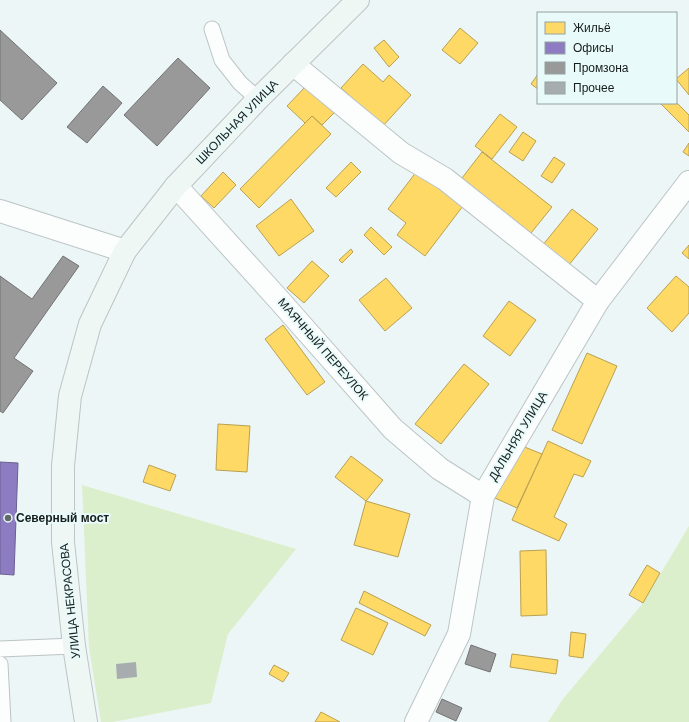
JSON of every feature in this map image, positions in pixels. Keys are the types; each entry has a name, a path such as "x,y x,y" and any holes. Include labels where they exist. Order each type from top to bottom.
{"street":[{"name":"ШКОЛЬНАЯ УЛИЦА","path":"125,251 176,186 258,99 358,0"},
{"path":"294,64 401,152 445,180 598,301"},
{"name":"ДАЛЬНЯЯ УЛИЦА","path":"416,722 459,634 483,496 598,301 689,182"},
{"name":"МАЯЧНЫЙ ПЕРЕУЛОК","path":"176,186 285,306 393,429 440,469 483,496"},
{"path":"0,211 125,251"},
{"name":"УЛИЦА НЕКРАСОВА","path":"86,722 74,646 63,542 63,466 70,396 90,324 125,251"}],"lane":[{"path":"212,29 222,60 240,83 258,99"},
{"path":"0,649 74,646"},
{"path":"0,664 3,722"}],"green space":[{"path":"82,485 296,549 228,634 211,703 113,722 101,722 89,648"},
{"path":"689,526 689,722 548,722 563,699 643,603"}],"building: Жильё":[{"path":"460,28 478,43 460,64 442,50"},
{"path":"384,40 399,57 389,67 374,48"},
{"path":"363,64 383,82 389,75 411,95 383,126 341,88"},
{"path":"689,68 689,95 677,80 677,78"},
{"path":"537,75 537,88 531,84"},
{"path":"306,86 334,113 322,125 312,116 305,123 287,106"},
{"path":"677,103 689,115 689,132 661,104"},
{"path":"500,114 517,127 492,159 475,146"},
{"path":"312,116 331,134 259,208 240,189"},
{"path":"523,132 536,141 523,161 509,152"},
{"path":"689,143 689,156 683,152"},
{"path":"482,152 552,207 531,233 462,178"},
{"path":"554,157 565,164 552,183 541,176"},
{"path":"351,162 361,172 336,197 326,188"},
{"path":"417,171 463,206 425,256 397,235 406,223 388,209"},
{"path":"223,172 236,185 214,208 201,196"},
{"path":"291,199 314,231 279,256 256,226"},
{"path":"572,209 598,229 568,266 542,246"},
{"path":"371,227 392,247 384,255 364,235"},
{"path":"689,245 689,259 682,253"},
{"path":"351,249 353,252 342,263 339,260"},
{"path":"312,261 329,276 304,303 287,288"},
{"path":"676,276 689,287 689,313 672,332 647,308"},
{"path":"386,278 412,308 385,331 359,300"},
{"path":"509,301 536,320 510,356 483,336"},
{"path":"283,325 325,382 307,395 265,339"},
{"path":"587,353 617,366 582,444 552,430"},
{"path":"464,364 489,384 441,444 415,424"},
{"path":"218,424 250,426 247,472 216,470"},
{"path":"548,441 591,461 583,477 574,474 554,517 567,524 559,541 512,520"},
{"path":"517,444 542,454 517,508 495,498 507,472"},
{"path":"351,456 383,480 366,501 335,477"},
{"path":"149,465 176,475 170,491 143,482"},
{"path":"366,501 410,514 398,557 354,545"},
{"path":"546,550 547,615 521,616 520,551"},
{"path":"647,565 660,573 643,603 629,595"},
{"path":"364,591 431,625 425,636 359,603"},
{"path":"356,608 388,623 373,655 341,640"},
{"path":"571,632 586,634 583,658 569,656"},
{"path":"512,654 558,660 556,674 510,667"},
{"path":"274,665 289,673 283,682 269,674"},
{"path":"321,712 340,722 315,722"}],"building: Офисы":[{"name":"Северный мост","path":"0,462 18,463 14,575 0,574"}],"building: Промзона":[{"path":"0,30 57,83 22,120 0,100"},
{"path":"178,58 210,88 157,146 124,115"},
{"path":"103,86 122,103 87,143 67,127"},
{"path":"63,256 79,266 14,358 33,371 3,413 0,411 0,276 32,299"},
{"path":"471,645 496,654 490,672 465,664"},
{"path":"442,699 462,708 456,721 436,712"}],"building: Прочее":[{"path":"136,662 137,677 117,679 116,664"}],"place":[{"name":"Северный мост","path":"8,518"}]}
